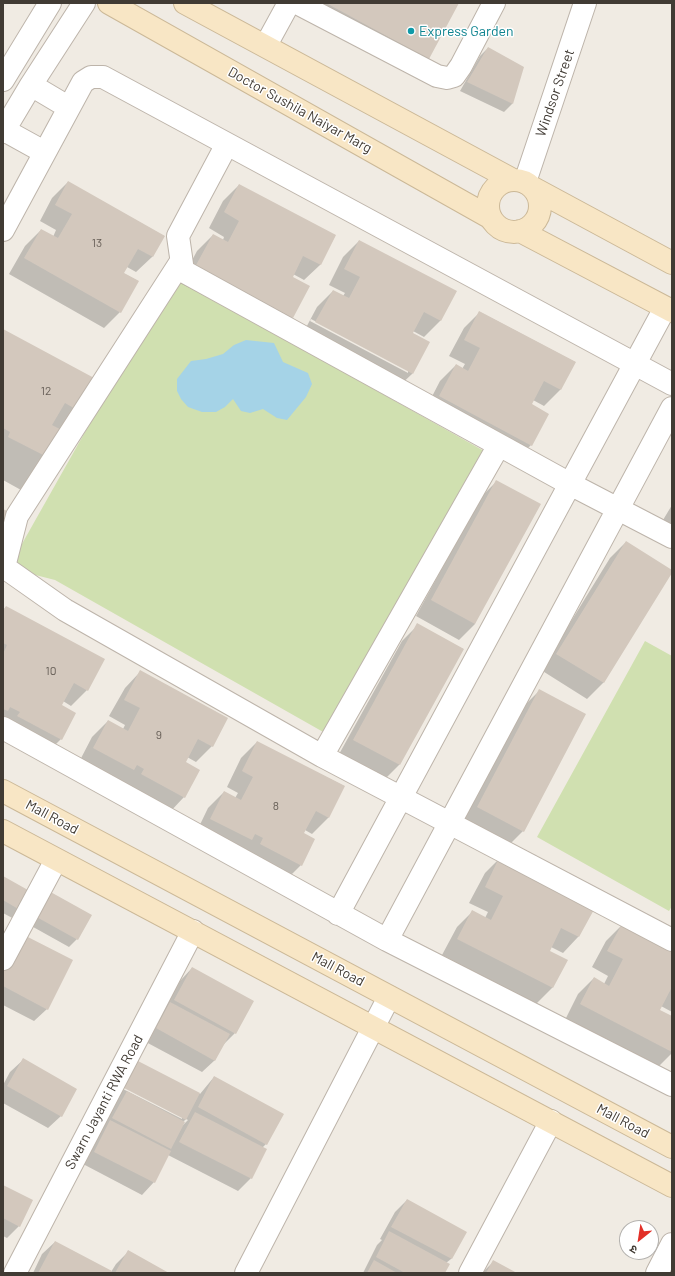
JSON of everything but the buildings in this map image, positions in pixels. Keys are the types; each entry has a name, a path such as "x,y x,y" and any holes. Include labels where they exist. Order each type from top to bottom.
{"street":[{"path":"3,80 50,3"},
{"path":"44,152 4,131 31,85 84,3"},
{"name":"Doctor Sushila Naiyar Marg","path":"109,3 491,218 496,225 504,230 512,232 520,231 669,310"},
{"path":"185,3 672,263"},
{"path":"266,45 289,3"},
{"path":"298,3 437,76 447,78 454,76 461,66 494,3"},
{"name":"Windsor Street","path":"524,183 585,3"},
{"path":"3,230 68,107 83,82 91,77 103,78 672,384"},
{"path":"31,85 68,107"},
{"path":"227,144 178,236 180,263 183,271 570,484 672,537"},
{"path":"491,218 488,206 492,193 497,186 524,183"},
{"path":"520,231 535,222 541,207 539,198 524,183"},
{"path":"180,263 17,516 4,567 65,610 322,756 672,940"},
{"path":"338,914 635,365 669,310"},
{"path":"387,940 672,408"},
{"path":"322,756 499,445"},
{"path":"3,728 338,914 672,1086"},
{"name":"Mall Road","path":"3,791 672,1147"},
{"path":"3,831 374,1026 672,1186"},
{"path":"3,959 56,860"},
{"name":"Swarn Jayanti RWA Road","path":"15,1273 193,931"},
{"path":"246,1273 389,997"},
{"path":"470,1273 551,1121"},
{"path":"657,1273 672,1244"}],"green space":[{"path":"173,276 484,451 325,733 55,580 4,567 14,558"},
{"path":"645,641 672,656 672,906 669,911 537,837"}],"water":[{"path":"246,340 274,343 283,362 308,373 312,384 306,397 287,420 277,418 263,409 250,413 241,411 233,399 225,407 216,412 202,412 188,407 181,399 177,391 177,379 191,361 206,359 223,354 234,345"}],"place":[{"name":"Express Garden","path":"411,31"}]}
